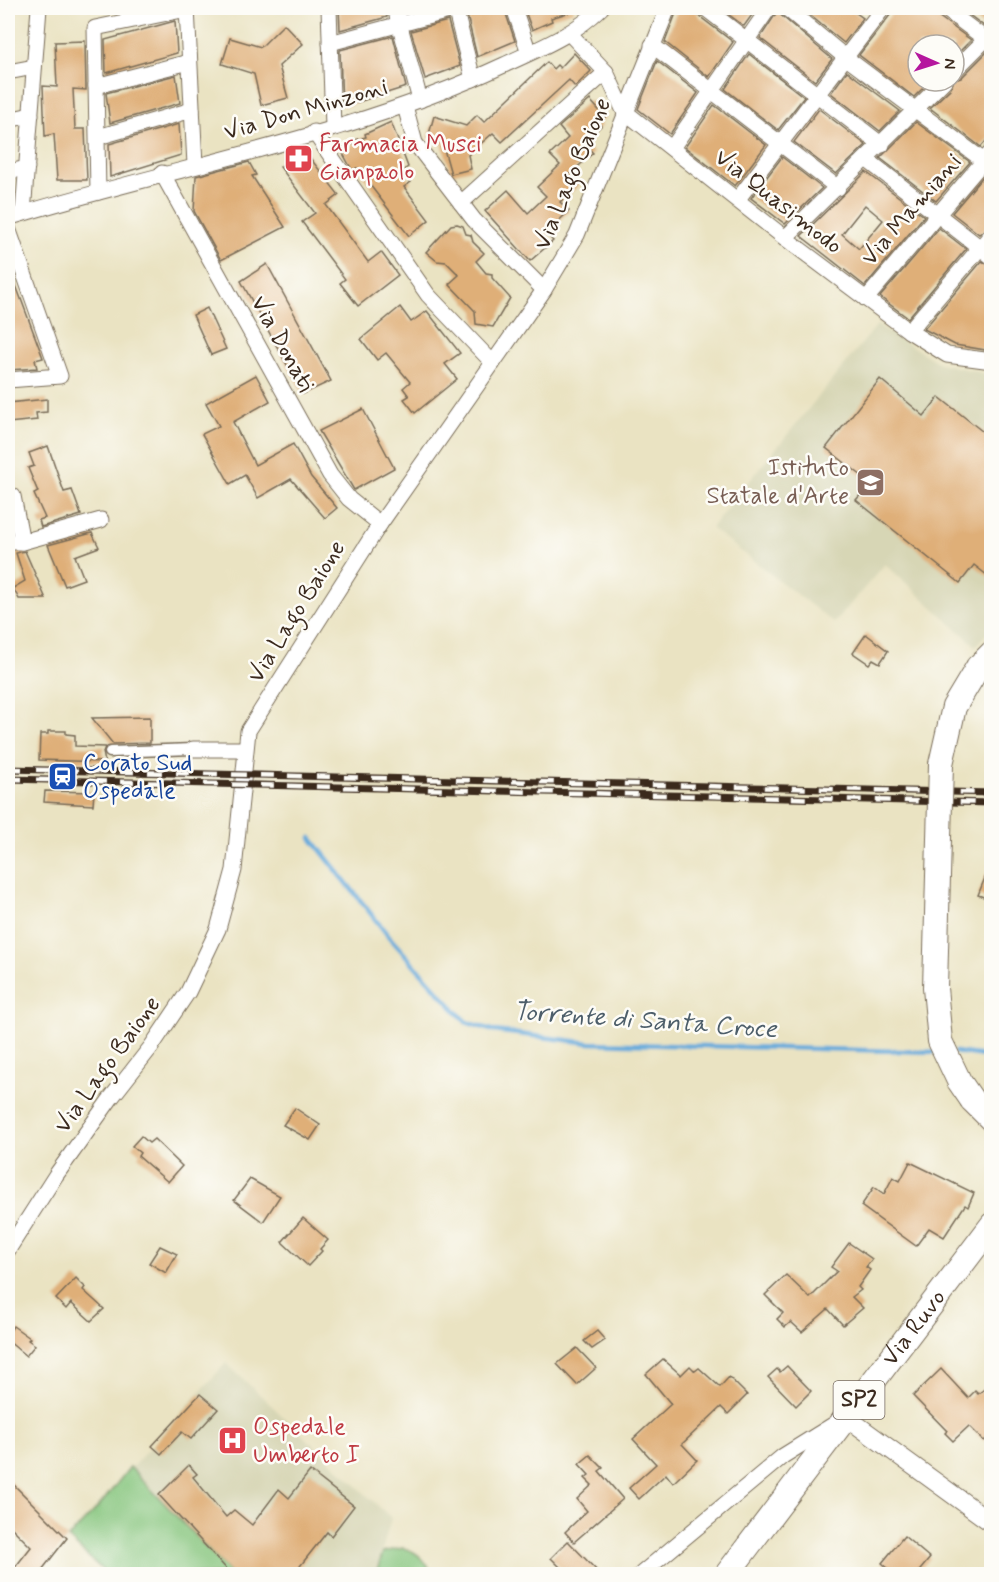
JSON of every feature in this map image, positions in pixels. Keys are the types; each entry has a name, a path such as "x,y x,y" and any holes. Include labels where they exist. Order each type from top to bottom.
{"main road":[{"path":"985,660 954,707 941,764 935,988 940,1041 959,1081 972,1100 991,1119"},
{"name":"Via Ruvo","path":"727,1575 992,1225"}],"street":[{"path":"23,213 39,8"},
{"path":"187,8 195,165"},
{"path":"98,192 95,28 192,8"},
{"path":"329,8 333,127"},
{"path":"395,8 420,100"},
{"path":"330,43 457,8 473,80"},
{"path":"514,8 529,53"},
{"name":"Via Lago Baione","path":"8,1250 104,1108 151,1047 188,992 218,929 234,870 248,731 380,524 544,290 576,235 624,111 668,8"},
{"path":"705,8 882,145"},
{"path":"672,148 769,8"},
{"path":"786,8 845,57 915,110 989,160"},
{"path":"738,198 882,8"},
{"path":"944,8 989,39 966,59"},
{"name":"Via Don Minzoni","path":"8,218 405,106 473,80 570,34 598,9"},
{"name":"Via Quasimodo","path":"570,34 606,72 624,111 738,198 785,238 909,331 947,355 992,361"},
{"path":"652,45 838,188"},
{"path":"96,86 189,62"},
{"path":"8,72 34,67"},
{"path":"461,203 606,72"},
{"path":"785,238 882,145 932,93"},
{"path":"405,106 415,143 461,203 544,290"},
{"path":"98,137 192,110"},
{"path":"8,120 31,115"},
{"path":"314,132 428,294 493,363"},
{"path":"866,159 986,253"},
{"name":"Via Mamiani","path":"866,298 989,160"},
{"path":"8,172 27,168"},
{"name":"Via Donati","path":"162,174 330,475 349,499 380,524"},
{"path":"8,228 60,376 8,380"},
{"path":"909,331 986,253 992,234"},
{"path":"13,496 15,542 101,520"},
{"path":"110,752 245,750"},
{"path":"641,1575 783,1456 846,1417 992,1523"}],"shaded area":[{"name":"Istituto Statale d'Arte","path":"877,325 939,363 991,375 991,628 976,646 885,564 834,623 711,528"},
{"name":"Ospedale Umberto I","path":"226,1363 391,1518 376,1574 110,1574 70,1536"}],"green space":[{"path":"130,1467 231,1574 107,1574 68,1538 100,1505"},
{"path":"403,1548 421,1558 433,1574 376,1574 383,1552"}],"building":[{"path":"339,8 386,8 387,17 340,30"},
{"path":"470,8 473,12 487,8 504,8 515,41 477,57 467,15"},
{"path":"524,8 573,8 574,11 551,18 552,21 532,30"},
{"path":"678,8 695,8 699,16 733,42 709,77 665,42"},
{"path":"720,8 757,8 744,26"},
{"path":"801,8 849,8 863,18 844,43"},
{"path":"893,8 934,8 938,16 961,33 906,33 906,91 859,55 891,14"},
{"path":"960,8 992,8 992,18 984,26"},
{"path":"777,12 832,59 815,81 760,38"},
{"path":"175,21 177,53 106,73 105,40"},
{"path":"448,21 460,66 425,79 411,31"},
{"path":"284,24 303,44 279,66 288,98 261,105 254,74 222,64 230,38 261,47"},
{"path":"393,36 406,87 342,107 340,50"},
{"path":"85,41 86,90 73,89 75,129 85,129 87,180 57,180 54,134 45,136 43,86 57,87 55,42"},
{"path":"987,52 992,54 992,134 981,147 930,108 946,93 966,93 966,73"},
{"path":"574,53 591,71 575,87 569,80 502,142 493,133 468,155 471,169 451,174 442,142 428,138 434,116 466,126 477,115 484,122 547,62 553,69 557,65 560,68"},
{"path":"749,54 804,97 778,130 725,89"},
{"path":"657,61 698,93 670,134 638,109"},
{"path":"847,71 900,111 880,131 831,93"},
{"path":"176,75 180,103 110,123 106,93"},
{"path":"590,100 605,117 599,123 601,126 583,143 593,153 569,175 579,185 560,202 569,211 546,233 553,241 530,261 485,211 508,190 528,213 546,196 537,187 560,165 550,155 568,138 559,127"},
{"path":"714,105 766,145 735,186 685,147"},
{"path":"819,109 866,145 836,174 794,142"},
{"path":"391,122 408,167 402,171 411,182 404,187 429,220 409,236 357,168 352,170 340,148 354,144 352,141 366,137 365,134"},
{"path":"916,122 970,162 936,201 880,158"},
{"path":"179,124 181,155 110,177 109,144"},
{"path":"303,149 339,195 326,205 368,262 381,252 398,275 358,306 340,283 345,279 302,222 315,213 280,167"},
{"path":"782,157 822,188 785,224 751,198"},
{"path":"249,162 256,175 252,176 285,227 221,260 194,211 196,176"},
{"path":"866,172 924,216 865,286 801,236","holes":["865,205 883,220 859,249 842,234"]},
{"path":"985,174 992,177 992,225 979,234 952,213"},
{"path":"451,225 463,226 466,234 471,235 473,242 484,253 476,261 486,273 492,274 492,278 510,298 493,327 476,324 475,311 449,284 459,275 446,262 437,261 426,252"},
{"path":"939,228 966,249 908,318 880,297"},
{"path":"982,261 992,267 992,351 955,345 924,329"},
{"path":"8,264 43,358 35,360 37,368 8,370"},
{"path":"267,264 331,381 303,394 241,281"},
{"path":"400,307 411,322 427,311 460,353 445,364 457,379 415,413 404,399 409,396 403,388 410,382 386,353 377,360 361,339"},
{"path":"207,308 226,349 211,355 193,315"},
{"path":"256,375 270,401 233,422 255,465 293,444 311,477 337,508 325,518 291,479 258,498 245,475 230,484 202,434 219,426 206,403"},
{"path":"880,379 924,416 939,397 992,439 992,579 974,565 960,583 856,500 871,483 826,448"},
{"path":"47,399 47,412 36,413 37,420 8,423 8,403"},
{"path":"363,409 394,468 354,490 319,431"},
{"path":"48,446 64,492 72,490 81,515 41,527 39,520 45,518 34,494 38,492 28,468 34,466 29,453"},
{"path":"92,533 99,547 75,556 84,579 65,586 48,545"},
{"path":"25,551 46,599 19,599 13,588 25,581 16,553"},
{"path":"866,634 888,651 880,663 873,659 869,664 853,653"},
{"path":"150,717 150,743 113,744 92,718"},
{"path":"48,731 66,731 66,734 75,735 75,746 105,747 103,752 105,762 39,760 40,734 48,734"},
{"path":"45,791 94,792 93,805 44,802"},
{"path":"992,863 992,900 978,895"},
{"path":"295,1108 320,1125 310,1140 283,1125"},
{"path":"141,1136 149,1143 154,1139 182,1166 168,1182 138,1156 140,1153 132,1146"},
{"path":"910,1162 974,1193 968,1207 965,1205 944,1237 929,1228 916,1246 861,1206 874,1187 884,1194 893,1177 900,1181"},
{"path":"250,1179 280,1196 263,1222 234,1200"},
{"path":"303,1218 328,1240 320,1249 322,1251 308,1266 282,1242"},
{"path":"849,1243 872,1259 866,1267 870,1270 858,1287 861,1290 852,1297 863,1308 843,1325 828,1309 802,1332 791,1322 785,1327 777,1319 783,1313 765,1295 786,1275 810,1298 837,1271 831,1267"},
{"path":"160,1246 177,1254 166,1273 149,1263"},
{"path":"76,1278 85,1287 83,1290 104,1309 91,1321 71,1303 66,1309 56,1299"},
{"path":"13,1326 30,1338 28,1340 35,1345 26,1356 8,1341 8,1335"},
{"path":"597,1331 605,1340 592,1349 584,1341"},
{"path":"577,1348 596,1368 577,1385 557,1364"},
{"path":"663,1359 681,1375 690,1366 695,1371 699,1368 720,1387 729,1377 747,1395 728,1414 721,1407 682,1444 697,1460 673,1483 666,1474 639,1499 629,1488 656,1464 633,1439 671,1404 646,1374"},
{"path":"787,1366 811,1391 796,1406 768,1377 777,1369 780,1372"},
{"path":"941,1369 968,1398 975,1391 978,1394 992,1383 992,1434 984,1441 969,1426 953,1441 945,1433 947,1431 913,1396"},
{"path":"200,1394 218,1409 191,1439 182,1432 161,1454 152,1446"},
{"path":"590,1455 603,1468 599,1471 623,1499 574,1542 565,1532 587,1511 577,1499 592,1485 585,1478 589,1475 579,1464"},
{"path":"189,1465 197,1474 193,1477 226,1517 234,1510 252,1525 279,1489 289,1498 310,1471 354,1506 331,1536 327,1532 293,1575 232,1575 159,1495"},
{"path":"8,1479 67,1538 38,1575 9,1575 31,1547 8,1524"},
{"path":"904,1536 930,1558 916,1575 896,1575 882,1563"},
{"path":"568,1541 601,1575 568,1575 551,1558"}],"waterway":[{"name":"Torrente di Santa Croce","path":"311,838 390,938 466,1022 494,1031 590,1043 938,1052"},
{"name":"Torrente di Santa Croce","path":"955,1052 992,1057"}],"railway":[{"path":"8,769 992,793"},
{"path":"8,779 992,803"}],"place":[{"name":"Farmacia Musci Gianpaolo","path":"298,158"},
{"name":"Istituto Statale d'Arte","path":"870,482"},
{"name":"Corato Sud Ospedale","path":"62,777"},
{"name":"Ospedale Umberto I","path":"232,1441"}]}
